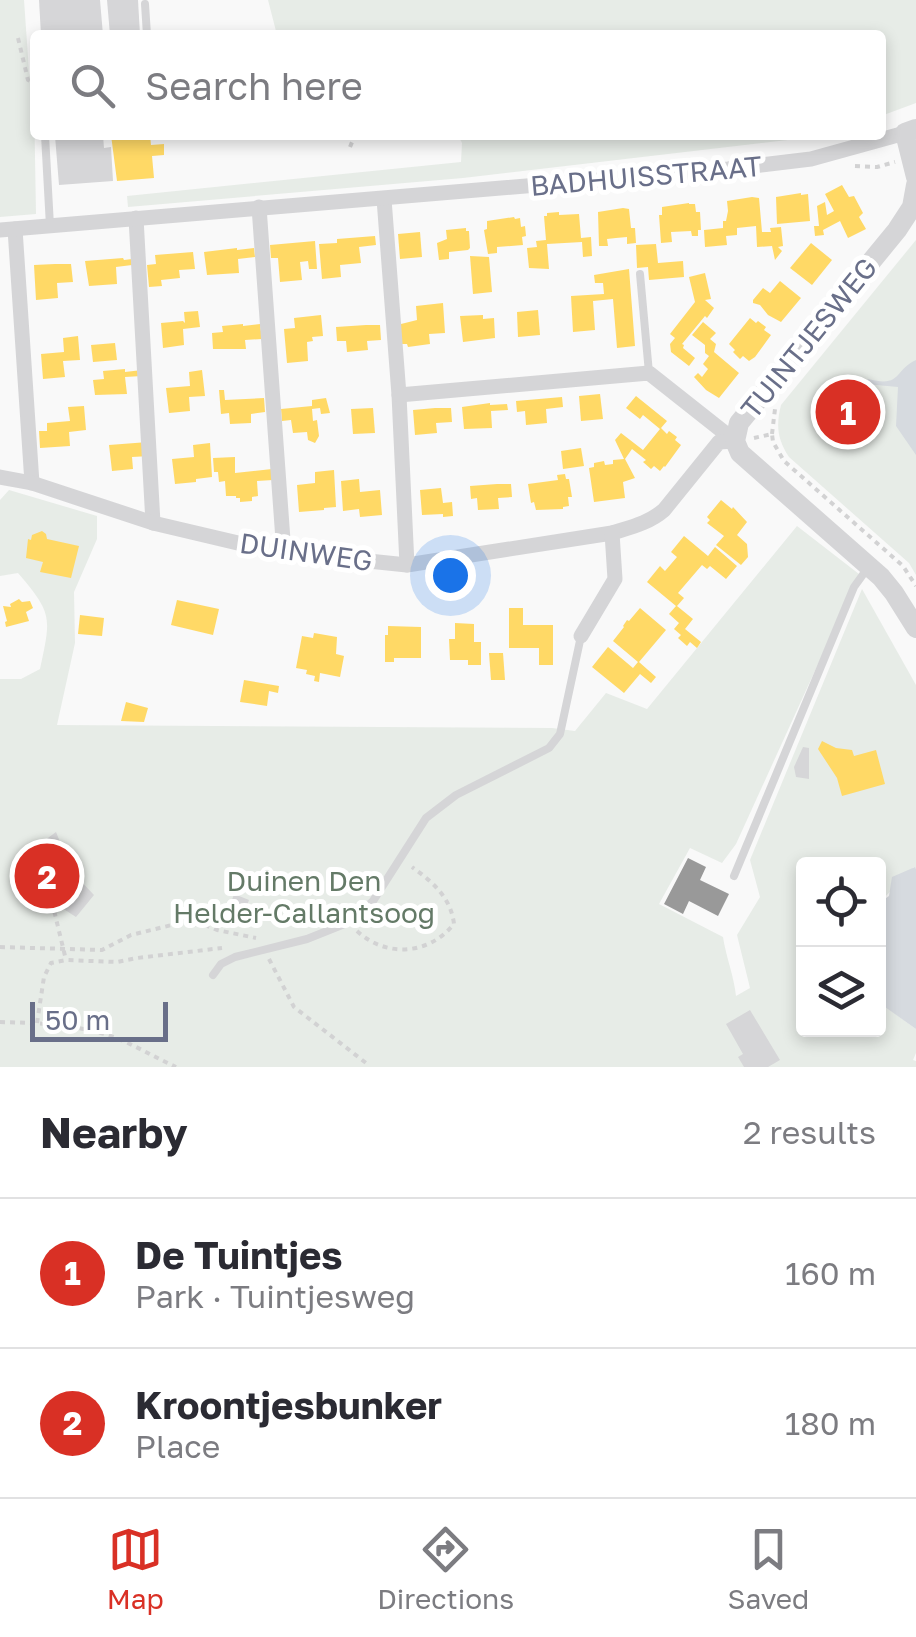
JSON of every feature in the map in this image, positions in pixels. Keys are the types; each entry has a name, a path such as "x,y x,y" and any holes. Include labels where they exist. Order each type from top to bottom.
{"street":[{"path":"911,131 916,177"},
{"name":"BADHUISSTRAAT","path":"886,138 911,131"},
{"name":"BADHUISSTRAAT","path":"32,483 8,230 745,168 812,159 879,140"},
{"name":"TUINTJESWEG","path":"650,374 734,441 739,424 903,222 912,207 916,185"},
{"path":"384,200 407,565"},
{"path":"259,207 284,554"},
{"path":"136,218 153,524"},
{"path":"398,396 650,374"},
{"path":"734,441 740,453 869,566 894,593 916,628"},
{"name":"DUINWEG","path":"2,481 32,483 153,524 284,554 407,565 612,533 655,518 719,442 734,441"},
{"path":"581,636 615,579 612,533"}],"lane":[{"path":"144,4 147,30"},
{"path":"45,140 50,226"},
{"path":"640,274 650,374"},
{"path":"734,876 854,587 869,566"},
{"path":"212,975 221,964 307,938 350,920 373,901 426,818 456,795 548,748 560,734 581,636"}],"path":[{"path":"18,38 30,81"},
{"path":"350,147 353,140"},
{"path":"734,441 772,434 784,461 903,566 916,586"},
{"path":"350,920 362,936 390,950 423,946 447,933 454,924 444,896 402,856"},
{"path":"52,902 66,960"},
{"path":"0,948 102,950 131,935 180,923 254,937 294,1007 366,1062 367,1067"},
{"path":"38,1023 46,970 51,963 116,962 232,946 263,949"},
{"path":"0,1022 67,1025 115,1038 176,1067"}],"green space":[{"path":"0,0 24,0 36,214 0,217"},
{"path":"268,0 916,0 916,103 886,114 886,30 276,30"},
{"path":"460,140 788,140 463,178 128,207 127,196 461,162"},
{"path":"916,240 916,575 909,563 789,457 778,425 781,405"},
{"name":"Duinen Den Helder-Callantsoog","path":"9,490 97,516 97,539 74,592 75,643 57,725 575,731 606,693 647,709 797,526 859,574 736,844 722,863 690,848 659,904 723,937 736,996 750,988 737,935 760,897 750,860 862,589 916,685 916,869 886,896 886,857 796,857 796,1037 886,1037 886,1007 916,1029 916,1067 0,1067 0,679 21,679 40,669 47,627 38,598 18,573 0,576 0,500"}],"shaded area":[{"path":"916,360 916,455 896,426 898,387 866,384 868,379 892,380"},
{"path":"916,869 916,1029 886,1008 886,898 892,877"}],"building: Homes":[{"path":"112,140 164,144 164,155 152,156 154,178 117,181"},
{"path":"842,185 849,197 854,196 866,229 848,238 840,221 823,230 824,235 815,236 814,226 819,226 817,206 825,202 827,215 834,211 825,194"},
{"path":"808,194 810,221 777,224 776,197"},
{"path":"759,198 762,232 781,227 783,246 778,247 782,251 775,260 772,246 757,247 756,226 737,228 737,235 726,236 727,245 705,247 704,230 723,228 727,201"},
{"path":"695,204 696,212 700,212 698,236 692,236 691,231 671,232 672,242 661,243 662,207"},
{"path":"629,209 636,243 627,244 627,237 607,239 608,246 599,246 598,212"},
{"path":"559,212 579,214 581,238 591,237 592,256 583,257 582,242 547,244 549,269 529,268 527,248 546,240 544,216"},
{"path":"520,218 521,227 525,226 523,245 497,247 497,253 488,254 484,230 487,221"},
{"path":"466,228 470,248 449,252 449,259 439,260 437,243 447,239 446,230"},
{"path":"420,232 422,257 400,259 398,234"},
{"path":"375,236 376,245 359,247 361,263 340,265 341,277 322,279 319,244"},
{"path":"315,241 317,269 309,269 308,261 300,262 302,280 280,282 278,258 271,258 270,245"},
{"path":"811,243 832,260 812,285 790,268"},
{"path":"656,244 658,263 683,261 684,277 649,280 648,267 637,268 636,245"},
{"path":"254,248 255,257 238,259 239,273 207,275 204,252"},
{"path":"193,252 195,269 179,270 180,278 161,280 162,286 149,287 147,265 156,264 155,255"},
{"path":"470,256 489,257 492,292 473,294"},
{"path":"132,259 132,265 116,267 117,284 89,286 85,261"},
{"path":"71,264 73,282 57,283 58,298 36,300 34,265"},
{"path":"629,269 635,346 617,348 613,299 593,301 595,330 573,332 571,296 604,294 603,283 595,283 594,275"},
{"path":"705,273 711,299 705,300 714,308 682,344 695,358 689,366 671,352 670,344 675,338 670,334 695,302 689,277"},
{"path":"780,281 801,298 781,322 753,303 763,288 770,293"},
{"path":"443,303 445,333 429,334 430,344 399,344 397,325 417,320 416,306"},
{"path":"538,310 540,335 518,337 517,312"},
{"path":"198,311 200,327 183,329 184,345 163,348 161,323 185,323 184,312"},
{"path":"321,315 323,336 307,342 308,361 287,363 284,329 295,328 294,318"},
{"path":"483,315 483,319 494,318 495,338 463,342 460,316"},
{"path":"750,318 766,327 764,330 771,335 749,361 743,356 740,359 729,344"},
{"path":"703,322 716,333 710,339 716,344 714,352 739,373 719,398 694,377 698,373 702,377 708,369 703,364 709,356 705,345 692,335"},
{"path":"260,324 262,339 245,340 246,349 213,349 212,333 223,332 222,326"},
{"path":"380,325 381,340 367,341 368,350 347,352 346,341 337,341 336,327"},
{"path":"78,336 80,360 63,361 65,377 43,379 41,354 64,352 63,338"},
{"path":"115,343 117,360 93,362 91,345"},
{"path":"142,370 142,376 125,377 127,394 95,395 93,380 104,379 103,371"},
{"path":"202,370 205,396 189,397 190,411 169,413 166,388 190,386 189,372"},
{"path":"219,390 224,390 225,400 264,398 265,412 251,414 251,423 230,424 229,413 221,414"},
{"path":"600,394 603,419 581,421 579,396"},
{"path":"636,396 667,421 661,428 677,437 675,440 681,445 660,471 654,466 651,469 632,449 625,459 635,478 623,482 625,498 594,502 589,468 594,463 613,464 613,460 624,459 615,440 621,433 643,450 660,429 626,408"},
{"path":"562,397 563,407 546,409 547,423 526,425 525,411 517,412 516,401"},
{"path":"326,398 330,413 312,409 319,436 315,443 308,440 307,432 293,433 291,420 282,421 281,409 312,406 312,400"},
{"path":"507,404 508,410 491,411 492,428 464,429 462,407"},
{"path":"84,406 86,430 69,432 70,446 40,448 39,431 47,431 47,423 70,421 68,407"},
{"path":"373,408 375,433 353,434 351,409"},
{"path":"451,408 452,422 436,423 437,433 415,435 413,410"},
{"path":"148,442 150,456 132,457 133,469 112,471 109,445"},
{"path":"210,443 212,477 175,484 172,459 194,457 193,445"},
{"path":"581,448 584,466 563,469 561,451"},
{"path":"235,457 235,473 272,469 273,480 257,481 258,496 252,497 252,501 240,502 236,496 226,496 225,481 219,482 218,472 214,472 213,458"},
{"path":"334,470 336,507 299,512 297,485 315,483 315,472"},
{"path":"565,474 572,497 568,497 569,506 536,510 528,484 558,480 557,475"},
{"path":"359,479 360,492 380,490 382,515 360,517 359,509 343,511 341,481"},
{"path":"511,484 512,497 498,498 499,509 478,510 477,498 471,499 470,486"},
{"path":"441,488 443,503 452,502 453,516 422,515 420,490"},
{"path":"721,500 747,522 737,535 747,544 748,557 741,565 716,545 724,536 707,523 707,517"},
{"path":"42,531 47,539 79,546 71,578 40,572 43,562 26,558 28,539"},
{"path":"684,536 708,556 715,547 737,566 726,579 710,566 707,569 702,565 678,593 684,598 677,606 693,619 685,629 701,642 697,648 678,638 681,635 674,629 679,623 669,614 676,606 647,582 660,566 665,571 677,557 671,552"},
{"path":"19,599 30,601 33,608 26,612 29,621 6,627 3,606 11,607"},
{"path":"177,600 219,609 213,635 171,625"},
{"path":"509,608 523,608 523,625 553,625 553,665 539,665 539,648 509,648"},
{"path":"640,608 666,630 639,662 656,677 651,683 640,674 624,693 592,667 608,647 633,668 638,662 613,641"},
{"path":"80,615 104,618 102,636 78,634"},
{"path":"455,623 474,624 474,642 481,642 481,665 450,660 449,639 455,639"},
{"path":"388,626 421,627 421,658 385,662"},
{"path":"314,633 337,637 336,654 344,656 340,677 320,673 319,682 314,681 315,676 306,674 307,670 296,668 302,636 313,638"},
{"path":"489,653 503,653 505,680 491,680"},
{"path":"244,680 279,686 278,693 269,691 267,706 240,702"},
{"path":"126,702 148,708 144,722 121,721"},
{"path":"822,741 852,750 854,756 876,750 885,784 842,796 837,778 818,749"}],"building: Industry":[{"path":"688,858 706,867 700,880 729,894 718,916 689,901 683,914 664,904"}],"building: Other":[{"path":"39,0 100,0 103,30 41,30"},
{"path":"107,0 138,0 140,30 110,30"},
{"path":"55,140 103,140 104,148 111,147 113,181 59,185"},
{"path":"803,747 809,748 809,779 796,777 794,767"},
{"path":"56,832 72,872 94,895 76,917 17,879 29,852"},
{"path":"234,894 249,900 242,920 227,915"},
{"path":"750,1010 780,1060 768,1067 744,1067 738,1057 743,1054 726,1024"}],"place":[{"name":"De Tuintjes","path":"848,412"},
{"name":"Kroontjesbunker","path":"47,876"}]}
